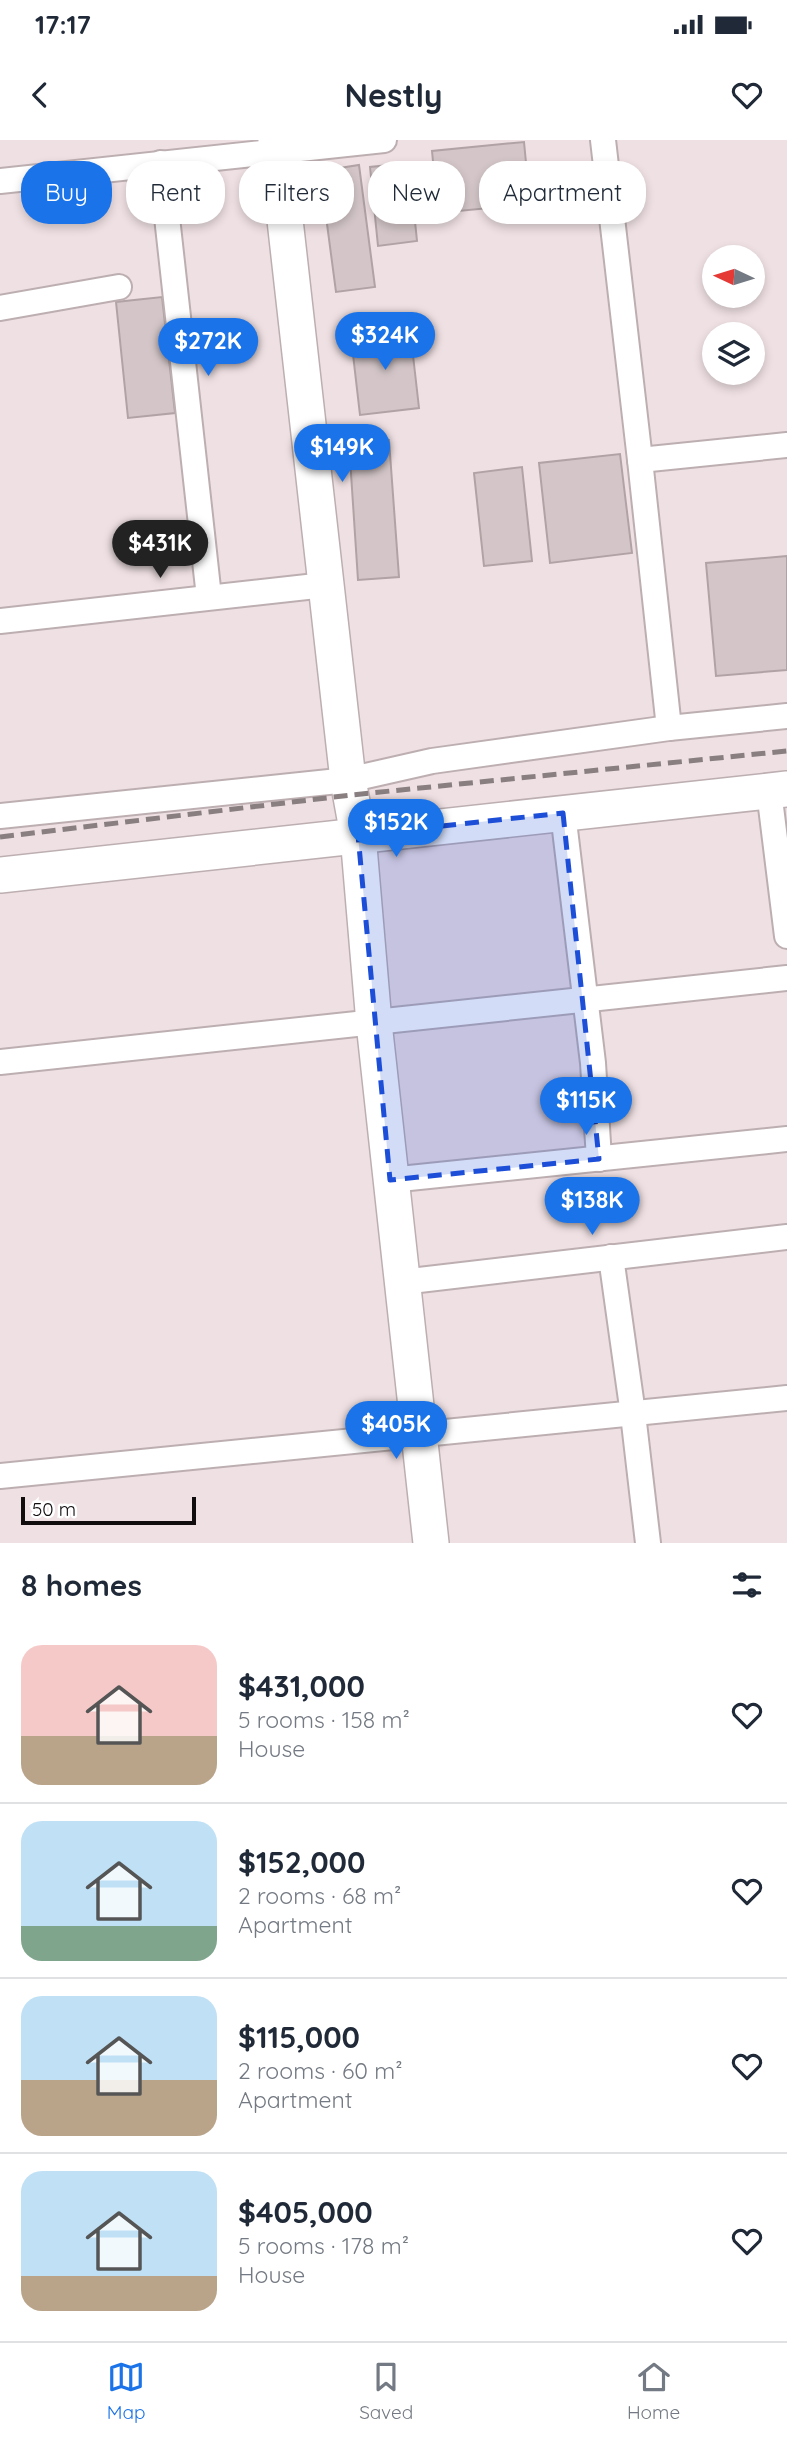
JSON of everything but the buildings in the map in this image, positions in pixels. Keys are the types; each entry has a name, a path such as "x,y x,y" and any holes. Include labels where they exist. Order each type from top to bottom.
{"main road":[{"path":"277,145 325,585 348,780 358,835 390,1180 431,1543"},
{"path":"0,875 778,790"}],"street":[{"path":"174,161 277,145 384,140"},
{"path":"603,140 668,727"},
{"path":"0,177 126,166"},
{"path":"168,224 209,597"},
{"path":"0,308 119,287"},
{"path":"640,460 787,445"},
{"path":"0,621 325,585"},
{"path":"0,816 348,780 432,761 668,727 787,716"},
{"path":"778,790 787,936"},
{"path":"563,813 593,1063 599,1158"},
{"path":"0,1062 787,978"},
{"path":"390,1180 787,1139"},
{"path":"402,1282 787,1237"},
{"path":"611,1257 648,1543"},
{"path":"0,1476 787,1398"}],"highlighted area":[{"path":"563,813 599,1159 390,1180 358,835"}],"railway":[{"path":"0,837 351,795 787,751"}]}
